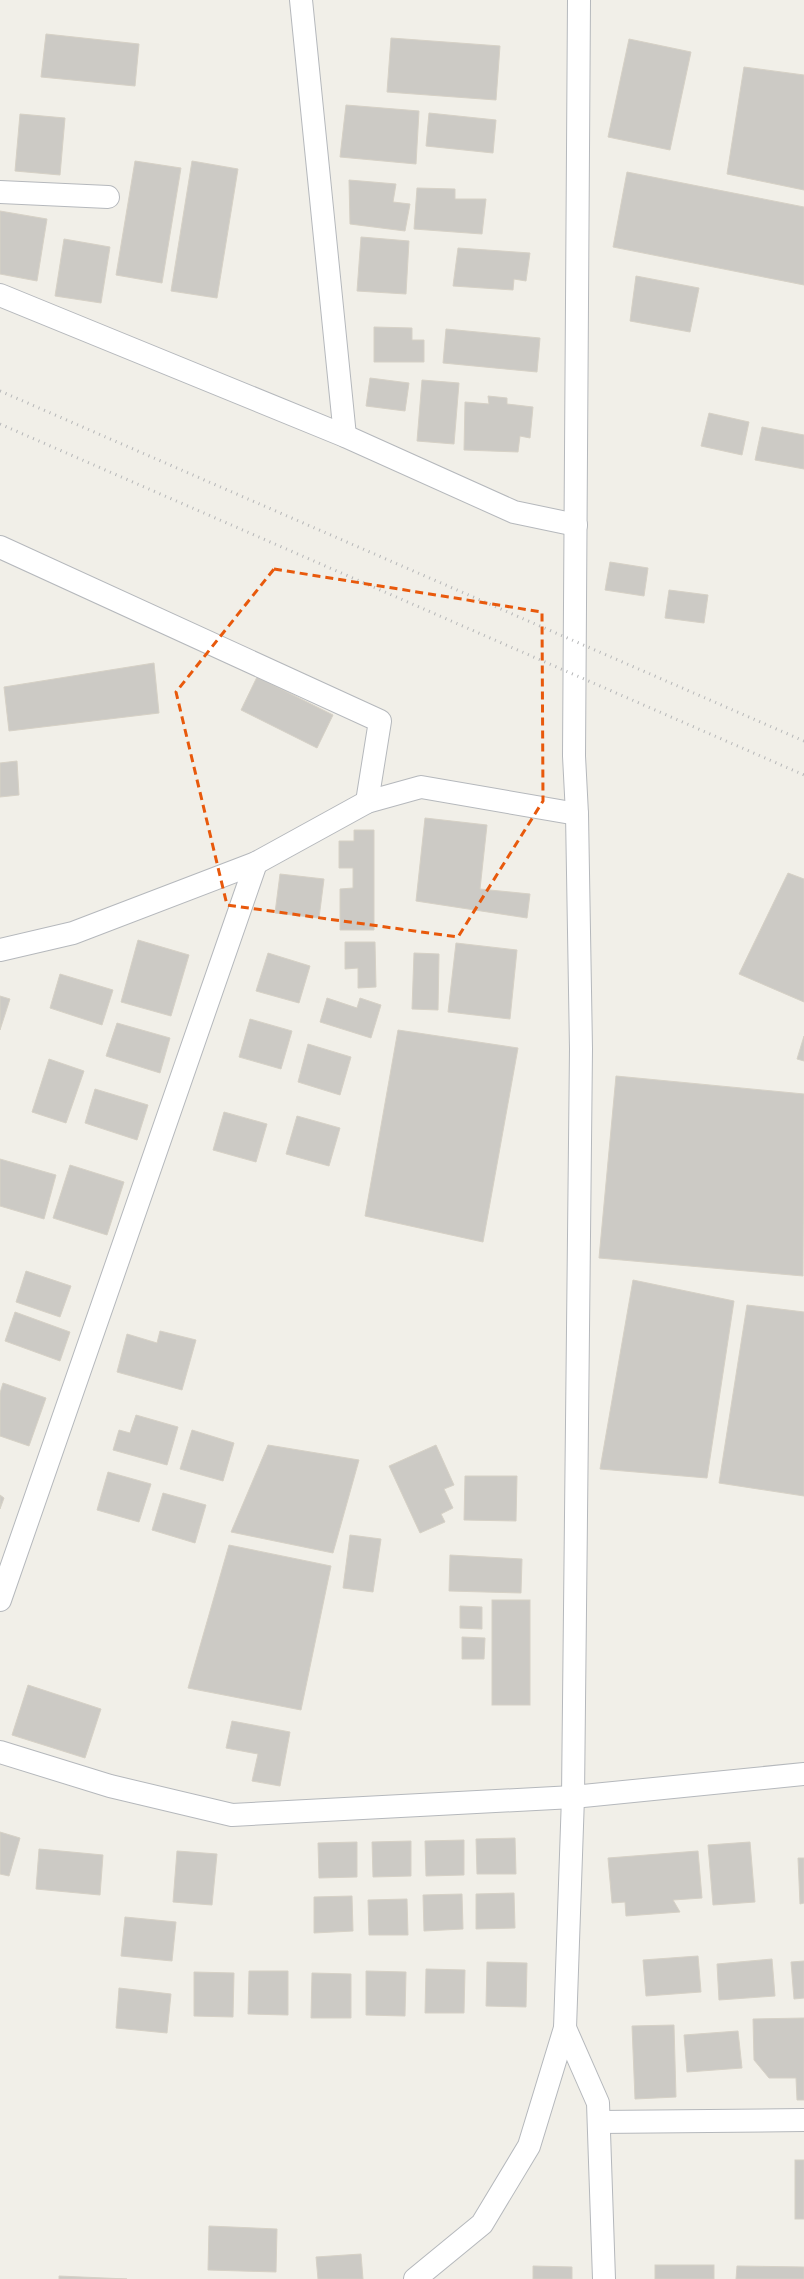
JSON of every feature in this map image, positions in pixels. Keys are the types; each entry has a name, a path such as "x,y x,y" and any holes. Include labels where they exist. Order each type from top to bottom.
{"street":[{"path":"301,0 345,436"},
{"path":"415,2279 482,2224 529,2146 566,2028 573,1797 581,1049 577,814 574,756 579,0"},
{"path":"0,192 108,197"},
{"path":"0,296 345,436 514,512 576,525"},
{"path":"0,547 380,721 367,802"},
{"path":"0,950 73,933 256,863 367,802 421,787 577,814"},
{"path":"0,1600 256,863"},
{"path":"0,1752 110,1786 232,1815 573,1797 804,1774"},
{"path":"566,2028 598,2103 604,2279"},
{"path":"599,2122 804,2120"}],"highlighted area":[{"path":"274,569 542,612 543,801 458,937 227,905 176,692"}],"building":[{"path":"46,34 139,44 135,86 41,77"},
{"path":"391,38 500,46 496,100 387,92"},
{"path":"629,39 691,52 670,150 608,137"},
{"path":"744,67 804,75 804,190 727,174"},
{"path":"346,105 419,111 416,164 340,157"},
{"path":"429,113 496,120 493,153 426,146"},
{"path":"20,114 65,118 60,175 15,171"},
{"path":"135,161 181,168 162,283 116,275"},
{"path":"192,161 238,169 217,298 171,291"},
{"path":"627,172 804,207 804,285 613,247"},
{"path":"349,180 396,184 393,202 410,204 405,231 350,224"},
{"path":"417,188 455,189 455,199 486,199 482,234 414,229"},
{"path":"0,211 47,219 37,281 0,274"},
{"path":"361,237 409,241 406,294 357,291"},
{"path":"64,239 110,247 101,303 55,296"},
{"path":"458,248 530,253 526,281 514,279 513,290 453,286"},
{"path":"636,276 699,288 690,332 630,321"},
{"path":"374,327 412,328 412,340 424,340 424,362 374,362"},
{"path":"446,329 540,338 537,372 443,363"},
{"path":"370,378 409,383 405,411 366,406"},
{"path":"422,380 459,383 454,444 417,441"},
{"path":"488,396 507,398 507,404 533,407 530,438 520,436 518,452 464,450 465,402 489,404"},
{"path":"709,413 749,422 742,455 701,446"},
{"path":"762,427 804,435 804,469 755,460"},
{"path":"610,562 648,568 644,596 605,590"},
{"path":"669,590 708,595 704,623 665,618"},
{"path":"154,663 159,713 9,731 4,687"},
{"path":"257,677 333,715 317,748 241,710"},
{"path":"17,761 19,795 0,797 0,763"},
{"path":"425,818 487,825 480,889 530,894 527,918 416,901"},
{"path":"354,830 374,830 374,930 340,930 340,889 353,888 353,868 339,868 339,841 354,841"},
{"path":"788,873 804,879 804,1002 739,974"},
{"path":"280,874 324,879 319,918 275,913"},
{"path":"138,940 189,955 171,1016 121,1002"},
{"path":"345,942 375,942 376,987 358,988 358,968 345,969"},
{"path":"456,943 517,950 510,1019 448,1012"},
{"path":"268,953 310,966 299,1003 256,991"},
{"path":"414,953 439,954 438,1010 412,1009"},
{"path":"60,974 113,990 102,1025 50,1008"},
{"path":"0,996 10,999 0,1030"},
{"path":"327,998 357,1008 360,998 381,1005 371,1038 320,1022"},
{"path":"250,1019 292,1031 281,1069 239,1057"},
{"path":"117,1023 170,1038 160,1073 106,1056"},
{"path":"398,1030 518,1048 483,1242 365,1216"},
{"path":"804,1036 804,1061 797,1059"},
{"path":"308,1044 351,1057 340,1095 298,1082"},
{"path":"49,1059 84,1071 66,1123 32,1112"},
{"path":"616,1076 804,1094 803,1276 599,1258"},
{"path":"95,1089 148,1105 137,1140 85,1123"},
{"path":"224,1112 267,1124 256,1162 213,1150"},
{"path":"297,1116 340,1128 329,1166 286,1154"},
{"path":"0,1159 56,1175 44,1219 0,1206"},
{"path":"70,1165 124,1182 107,1235 53,1218"},
{"path":"26,1271 71,1286 60,1317 16,1302"},
{"path":"633,1280 734,1301 707,1478 600,1469"},
{"path":"747,1305 804,1312 804,1496 719,1483"},
{"path":"15,1312 70,1332 60,1361 5,1341"},
{"path":"160,1331 196,1340 182,1390 117,1372 127,1334 157,1343"},
{"path":"3,1383 46,1398 29,1446 0,1436 0,1393"},
{"path":"136,1415 178,1427 167,1465 113,1450 119,1430 130,1433"},
{"path":"192,1430 234,1443 223,1481 180,1469"},
{"path":"268,1445 359,1460 333,1553 231,1532"},
{"path":"436,1445 454,1485 444,1489 453,1508 441,1514 445,1522 420,1533 389,1466"},
{"path":"108,1472 151,1484 139,1522 97,1510"},
{"path":"465,1476 517,1476 516,1521 464,1520"},
{"path":"163,1493 206,1505 195,1543 152,1530"},
{"path":"0,1495 4,1498 0,1509"},
{"path":"350,1535 381,1539 373,1592 343,1588"},
{"path":"229,1545 331,1566 301,1710 188,1688"},
{"path":"450,1555 522,1559 521,1593 449,1591"},
{"path":"492,1600 530,1600 530,1705 492,1705"},
{"path":"460,1606 482,1607 482,1629 460,1628"},
{"path":"462,1637 485,1638 484,1659 462,1659"},
{"path":"28,1685 101,1709 85,1758 12,1735"},
{"path":"232,1721 290,1732 280,1786 252,1781 258,1754 226,1748"},
{"path":"0,1832 20,1838 9,1876 0,1874"},
{"path":"515,1838 516,1874 477,1874 476,1839"},
{"path":"464,1840 464,1875 426,1876 425,1841"},
{"path":"411,1841 411,1876 373,1877 372,1842"},
{"path":"357,1842 357,1877 319,1878 318,1843"},
{"path":"750,1842 755,1902 713,1905 708,1845"},
{"path":"39,1849 103,1855 100,1895 36,1889"},
{"path":"177,1851 217,1854 212,1905 173,1902"},
{"path":"698,1851 702,1898 673,1900 680,1912 626,1916 625,1902 612,1903 608,1858"},
{"path":"798,1858 804,1858 804,1903 800,1904"},
{"path":"514,1893 515,1928 476,1929 476,1894"},
{"path":"462,1894 463,1929 424,1931 423,1895"},
{"path":"352,1896 353,1931 314,1933 314,1897"},
{"path":"407,1899 408,1935 369,1935 368,1900"},
{"path":"125,1917 176,1922 172,1961 121,1956"},
{"path":"698,1956 701,1992 646,1996 643,1960"},
{"path":"772,1959 775,1996 719,2000 717,1964"},
{"path":"804,1961 804,1998 794,1999 791,1962"},
{"path":"487,1962 527,1963 526,2007 486,2006"},
{"path":"426,1969 465,1970 464,2013 425,2013"},
{"path":"249,1971 288,1971 288,2015 248,2014"},
{"path":"366,1971 406,1972 405,2016 366,2015"},
{"path":"194,1972 234,1973 233,2017 194,2016"},
{"path":"312,1973 351,1974 351,2018 311,2018"},
{"path":"119,1988 171,1994 167,2033 116,2028"},
{"path":"804,2018 804,2100 797,2100 796,2078 769,2078 754,2060 753,2019"},
{"path":"674,2025 676,2097 635,2099 632,2026"},
{"path":"738,2031 742,2068 687,2072 684,2035"},
{"path":"795,2160 804,2160 804,2219 795,2219"},
{"path":"209,2226 277,2229 276,2272 208,2270"},
{"path":"361,2254 363,2279 318,2279 316,2257"},
{"path":"655,2265 714,2265 714,2279 655,2279"},
{"path":"533,2266 572,2267 572,2279 533,2279"},
{"path":"737,2266 804,2267 804,2279 736,2279"},
{"path":"59,2276 127,2279 59,2279"}],"railway":[{"path":"0,391 804,741"},
{"path":"0,424 804,775"}]}
